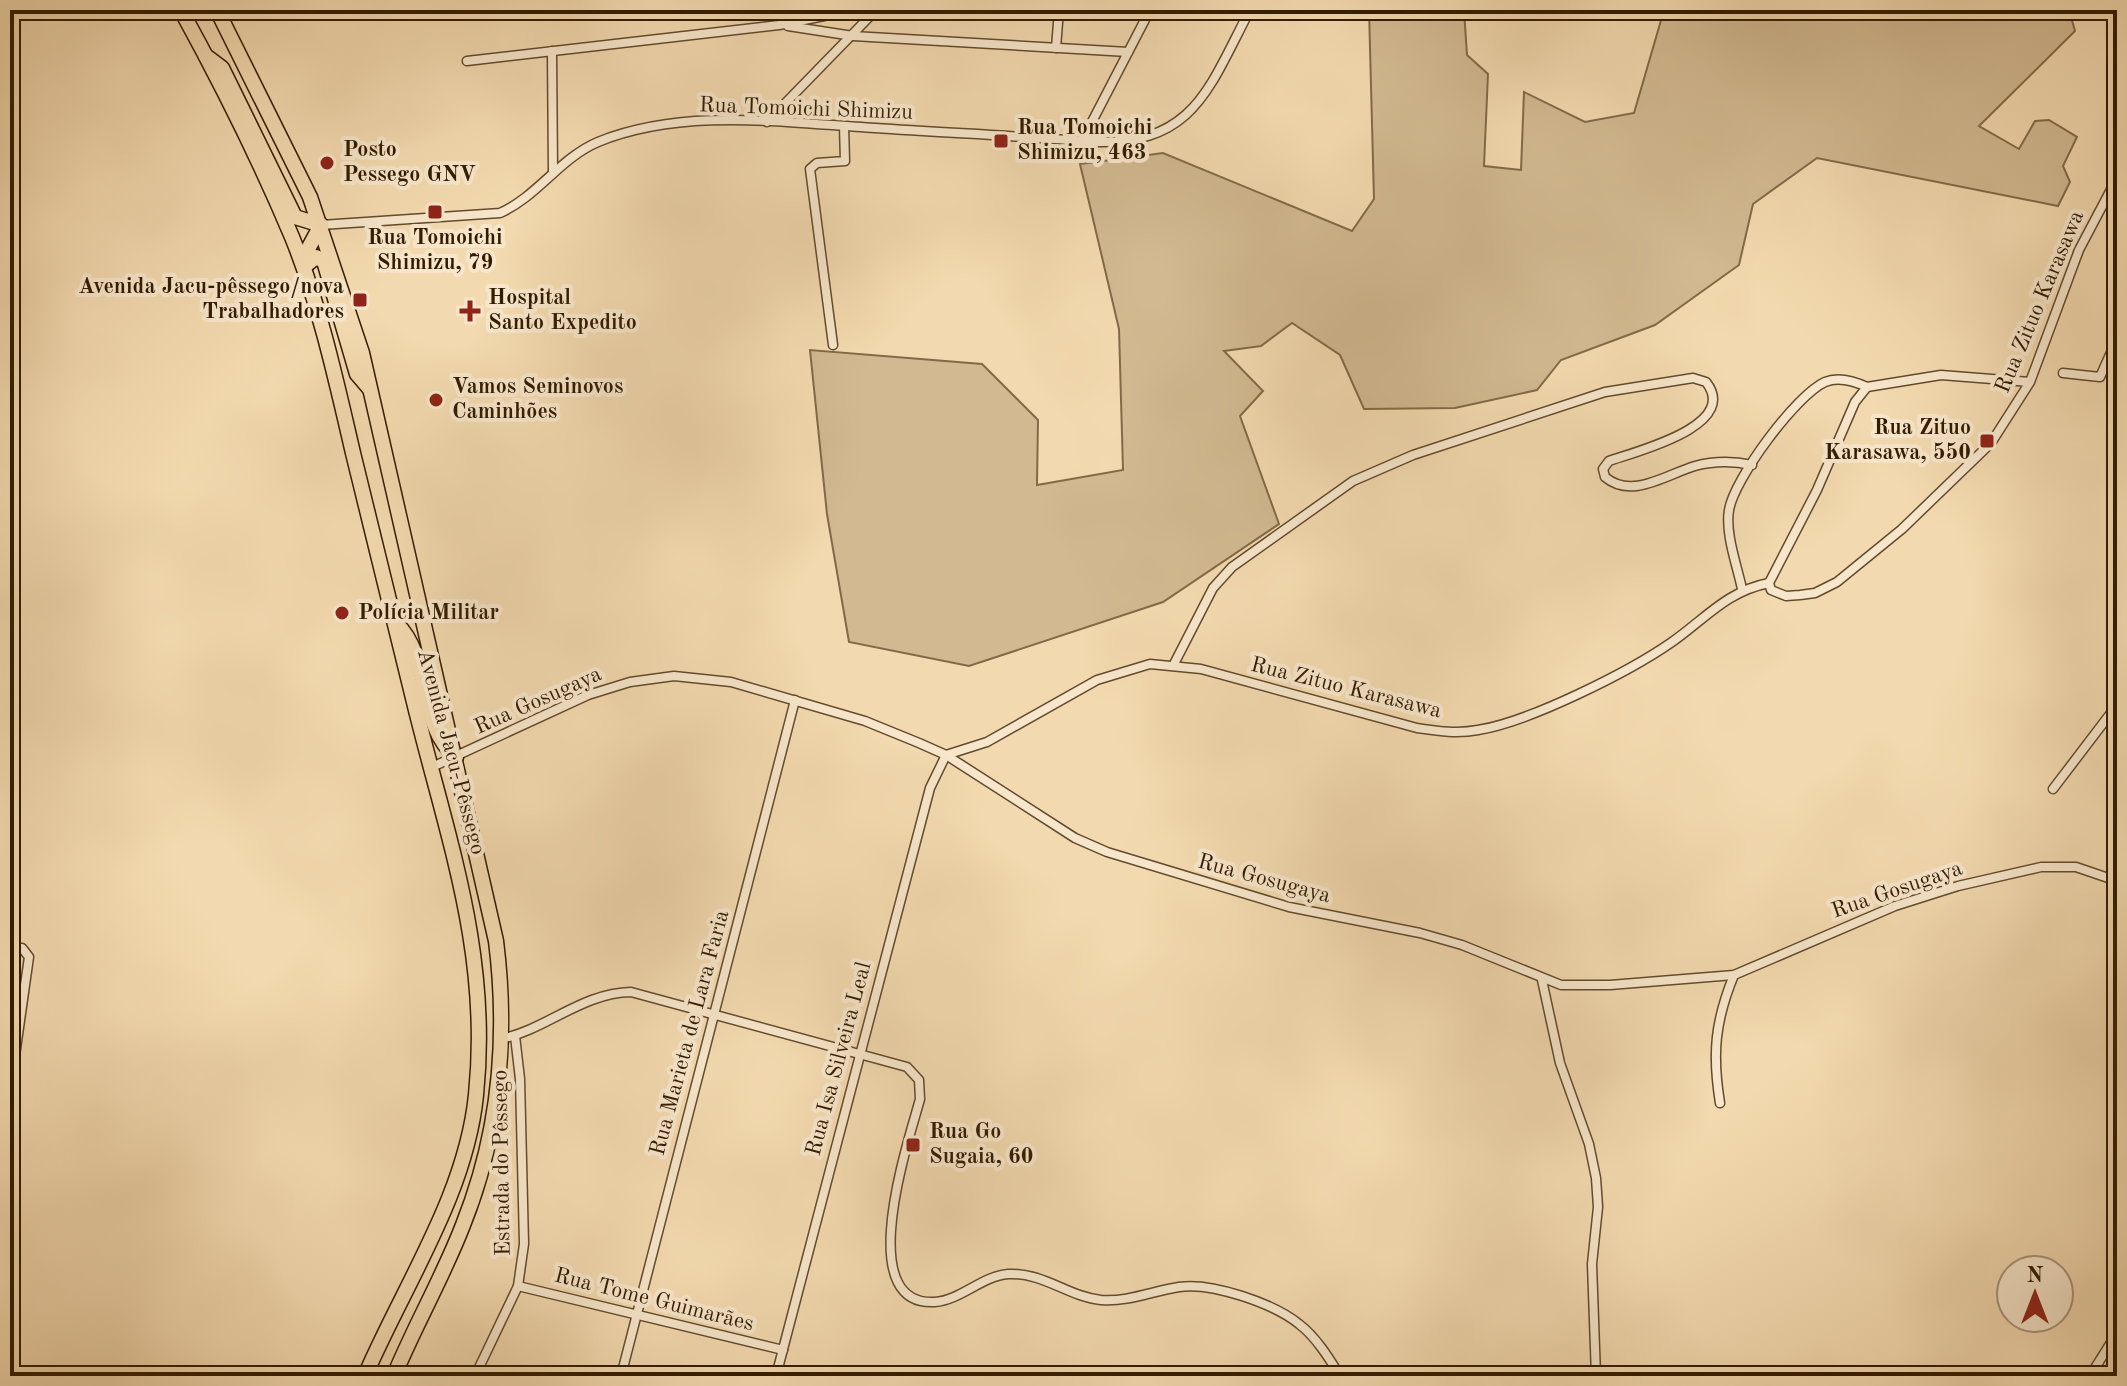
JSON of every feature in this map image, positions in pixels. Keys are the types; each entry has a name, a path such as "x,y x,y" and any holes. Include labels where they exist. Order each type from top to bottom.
{"highway":[{"name":"Avenida Jacu-Pêssego","path":"181,10 306,270 331,356 475,947 480,1045 476,1100 449,1197 365,1376"},
{"name":"Avenida Jacu-Pêssego","path":"217,10 310,197 371,390 483,878 499,968 508,1038 490,1137 472,1199 443,1274 394,1376"},
{"path":"203,53 222,68 295,217 321,225 307,251 306,270"},
{"path":"240,102 254,117 296,205 303,207 310,197"},
{"path":"306,270 316,257 324,261 357,374 371,390"},
{"path":"394,622 411,637 437,739 456,757"},
{"path":"438,795 442,778 452,780 470,855 483,878"}],"street":[{"path":"467,61 779,25 854,10"},
{"path":"767,122 876,10"},
{"path":"1056,48 1059,10"},
{"path":"1082,141 1150,10"},
{"name":"Rua Tomoichi Shimizu","path":"321,225 500,213 518,204 590,146 621,135 694,122 767,122 1082,141 1136,141 1179,121 1209,88 1250,10"},
{"path":"779,25 853,36 1128,52"},
{"path":"552,51 553,173"},
{"path":"833,345 810,169 817,163 845,161 844,126"},
{"name":"Rua Zituo Karasawa","path":"946,755 987,742 1097,680 1150,664 1174,664 1417,728 1447,733 1479,730 1506,723 1617,675 1656,654 1742,589 1769,585 1778,594 1800,595 1828,588 1846,576 1991,443 2030,382 2079,250 2117,178"},
{"path":"2107,192 2117,196"},
{"path":"2063,373 2100,377 2117,339"},
{"path":"1742,589 1728,514 1733,495 1787,417 1823,383 1842,379 1867,387 1941,375 2030,382"},
{"path":"1174,664 1213,588 1232,567 1332,494 1413,455 1605,392 1693,378 1706,382 1711,390 1711,405 1701,420 1669,442 1609,461 1603,469 1605,477 1618,485 1642,486 1711,463 1752,465"},
{"path":"1769,585 1817,490 1855,402 1867,387"},
{"name":"Rua Gosugaya","path":"430,768 588,695 630,682 674,676 731,682 865,721 946,755 1039,817 1107,852 1289,907 1434,937 1542,980 1582,986 1734,975 1844,925 1958,886 2057,866 2076,867 2117,881"},
{"name":"Rua Marieta de Lara Faria","path":"621,1376 795,700"},
{"path":"2053,789 2117,705"},
{"name":"Rua Isa Silveira Leal","path":"776,1376 930,788 946,755"},
{"path":"10,948 22,948 29,957 11,1084"},
{"path":"1720,1103 1714,1050 1724,998 1734,975"},
{"path":"1542,980 1560,1063 1589,1144 1596,1178 1598,1207 1592,1264 1596,1376"},
{"path":"508,1038 591,998 616,992 652,996 907,1067 921,1088 889,1229 896,1273 906,1291 915,1298 938,1302 991,1278 1013,1274 1040,1278 1100,1300 1138,1298 1176,1287 1215,1288 1297,1322 1338,1373 1328,1376"},
{"name":"Estrada do Pêssego","path":"475,1376 518,1286 525,1217 520,1079 508,1038"},
{"name":"Rua Tome Guimarães","path":"518,1286 783,1350"},
{"path":"2090,1376 2117,1333"}],"shaded area":[{"path":"1369,10 1464,10 1467,55 1488,74 1484,166 1521,170 1524,92 1585,122 1634,113 1664,10 2069,10 2075,31 1979,126 2019,149 2035,121 2049,120 2077,137 2063,166 2070,182 2058,206 1817,158 1753,204 1739,265 1655,325 1561,360 1537,390 1455,408 1364,409 1340,355 1292,323 1261,346 1224,351 1263,391 1240,416 1279,524 1163,602 969,666 849,642 827,514 810,350 982,364 1038,420 1037,485 1123,470 1119,329 1080,164 1163,153 1352,231 1374,199"}],"place":[{"name":"Rua Tomoichi Shimizu, 463","path":"1001,141"},
{"name":"Posto Pessego GNV","path":"327,163"},
{"name":"Rua Tomoichi Shimizu, 79","path":"435,212"},
{"name":"Avenida Jacu-pêssego/nova Trabalhadores","path":"360,300"},
{"name":"Hospital Santo Expedito","path":"470,311"},
{"name":"Vamos Seminovos Caminhões","path":"436,400"},
{"name":"Rua Zituo Karasawa, 550","path":"1987,441"},
{"name":"Polícia Militar","path":"342,613"},
{"name":"Rua Go Sugaia, 60","path":"913,1145"}]}
